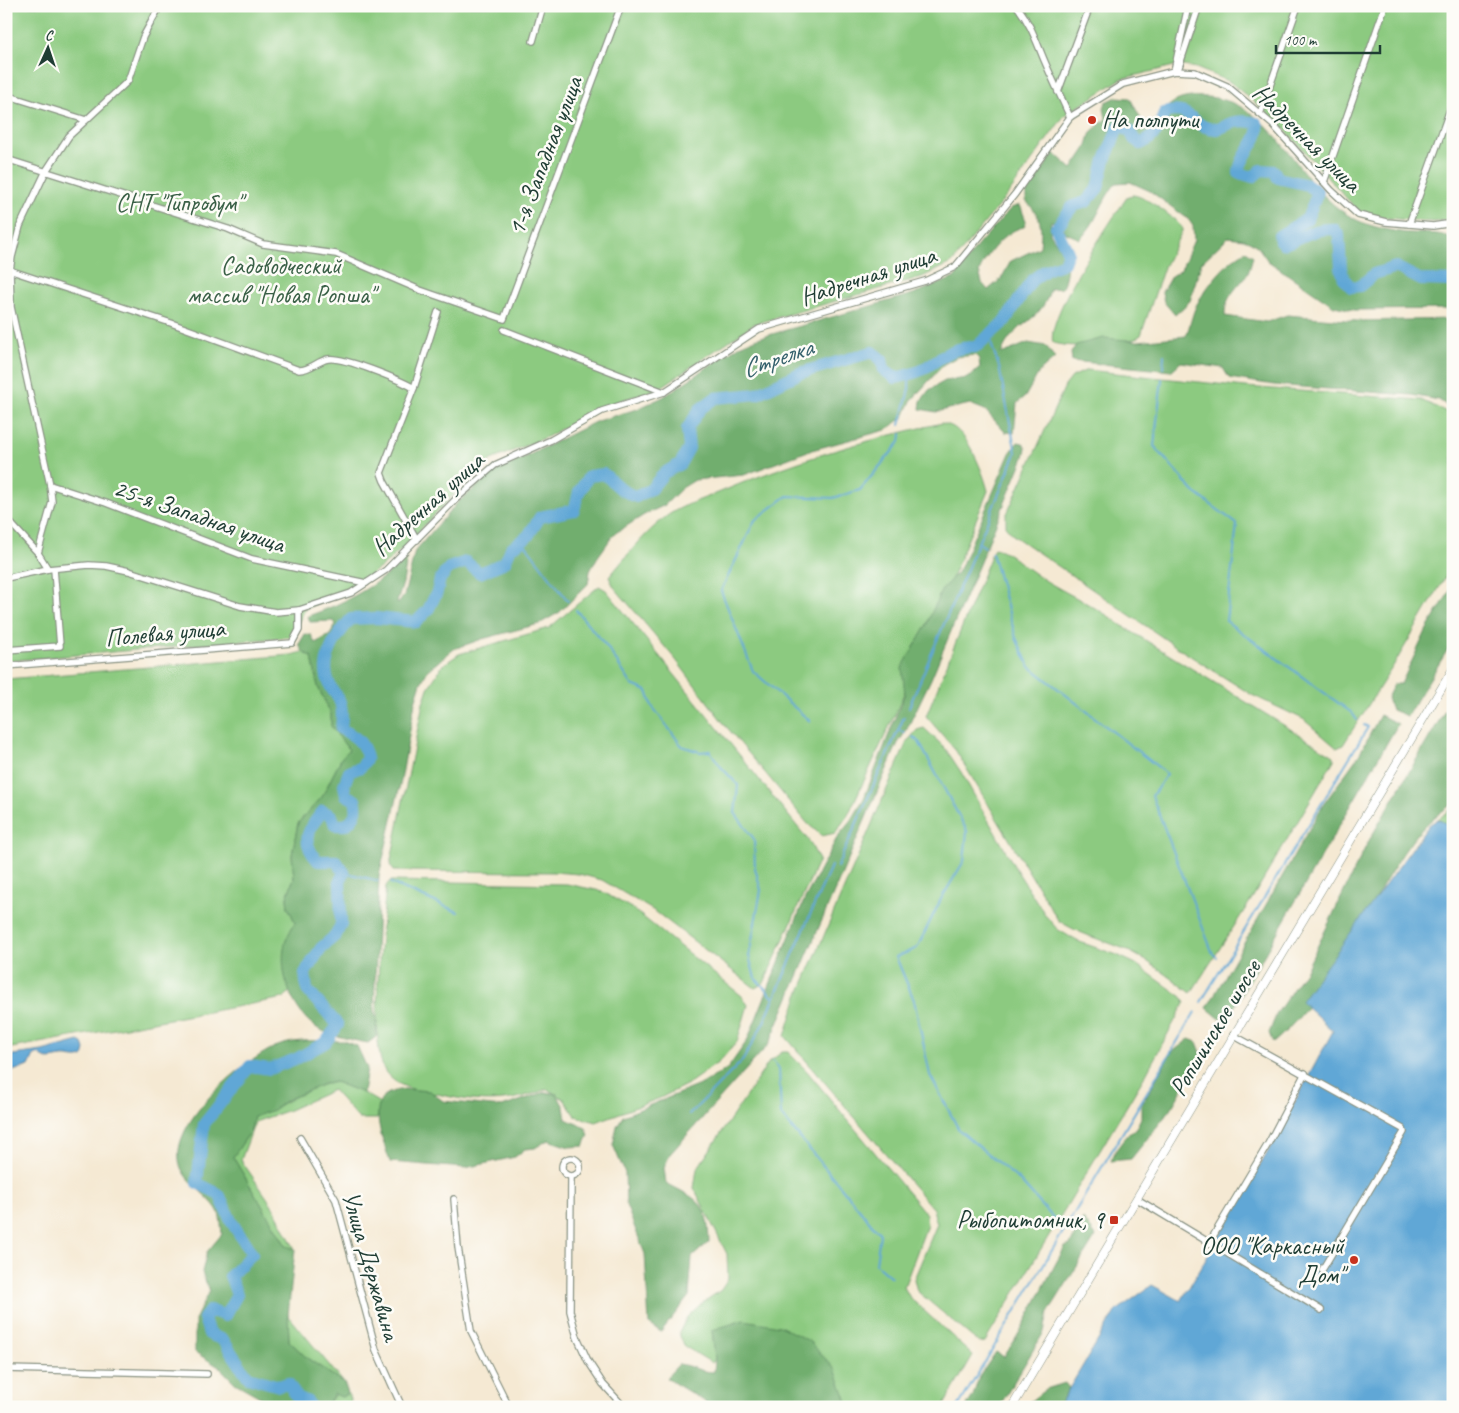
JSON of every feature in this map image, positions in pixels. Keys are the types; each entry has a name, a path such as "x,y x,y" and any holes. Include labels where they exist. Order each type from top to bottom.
{"main road":[{"name":"Ропшинское шоссе","path":"1012,1407 1453,669"}],"street":[{"path":"38,553 52,502 50,485 11,307 8,269 20,226 46,171 69,136 128,81 143,37 160,6"},
{"path":"534,41 543,6"},
{"name":"1-я Западная улица","path":"46,171 228,230 263,244 336,254 420,290 504,319 621,6"},
{"path":"1017,6 1035,35 1070,117"},
{"path":"1058,92 1090,6"},
{"path":"1176,70 1188,6"},
{"path":"1176,70 1199,6"},
{"path":"1260,114 1298,6"},
{"path":"1324,182 1385,6"},
{"name":"Надречная улица","path":"6,578 51,569 89,565 106,566 240,606 276,612 299,610 351,593 386,570 456,499 495,465 551,440 602,411 664,392 759,329 925,282 955,267 1015,194 1070,117 1123,84 1176,70 1195,72 1227,86 1273,125 1324,182 1358,215 1386,222 1409,224 1433,226 1453,223"},
{"path":"6,95 86,120"},
{"path":"1409,224 1453,101"},
{"path":"6,159 29,168 46,171"},
{"path":"8,269 171,323 299,370 308,370 327,359 341,359 414,388"},
{"path":"417,540 381,473 414,388 438,312"},
{"path":"504,330 664,392"},
{"name":"25-я Западная улица","path":"50,485 106,503 252,559 366,583"},
{"path":"6,518 51,569 60,646 6,650"},
{"name":"Полевая улица","path":"6,666 292,643 299,630 299,610"},
{"path":"1233,1035 1305,1073 1403,1129 1404,1132 1322,1270"},
{"path":"1209,1242 1268,1144 1305,1073"},
{"name":"Улица Державина","path":"300,1138 336,1200 376,1350 402,1407"},
{"path":"571,1176 570,1311 577,1338 588,1361 603,1384 624,1407"},
{"path":"1137,1198 1321,1310"},
{"path":"454,1199 458,1247 471,1331 509,1407"},
{"path":"6,1369 207,1374"}],"green space":[{"name":"Садоводческий массив \"Новая Ропша\"","path":"6,6 1453,6 1453,219 1433,222 1387,218 1359,212 1277,121 1230,82 1196,68 1178,65 1121,79 1064,116 1009,193 952,263 922,277 754,324 660,388 600,407 549,436 491,460 453,495 406,545 383,566 349,589 305,609 291,637 6,661"},
{"path":"1117,97 1130,98 1141,119 1150,127 1162,112 1180,100 1207,97 1231,102 1252,114 1269,130 1316,187 1333,204 1353,218 1388,230 1407,233 1427,233 1447,236 1453,239 1453,309 1354,310 1334,306 1268,261 1258,247 1251,242 1228,237 1201,263 1190,301 1175,315 1164,302 1162,292 1171,276 1181,270 1194,240 1193,226 1188,219 1150,191 1130,182 1116,183 1106,197 1091,226 1080,239 1066,233 1062,224 1051,221 1050,233 1063,253 1067,264 1062,288 1050,289 1041,309 1013,335 1006,343 1001,354 1028,343 1046,346 1055,358 1039,372 1025,397 1017,403 1014,433 1005,432 985,410 970,404 936,412 920,409 921,401 929,390 945,381 968,378 980,368 979,359 975,355 957,357 944,364 911,401 904,417 886,430 808,451 744,475 695,480 682,488 665,505 644,515 614,534 590,571 588,584 560,612 539,624 482,639 454,649 428,670 421,683 415,702 401,781 379,876 374,1010 377,1020 376,1037 368,1043 350,1039 322,1031 308,1021 294,1002 285,979 283,955 285,943 295,922 288,907 287,897 294,878 292,855 298,823 322,797 342,757 349,750 331,726 331,714 318,687 312,657 303,652 299,644 305,634 311,635 315,643 330,635 336,624 333,621 310,622 308,616 335,605 373,585 407,558 398,604 404,596 415,551 458,502 493,473 597,421 637,409 663,397 739,346 758,338 913,294 954,278 978,245 1011,208 1020,205 1026,221 1024,227 1010,233 997,244 986,258 979,272 982,283 988,290 1001,279 1011,261 1040,247 1040,222 1026,201 1026,193 1054,153 1072,169 1086,148 1091,132 1106,119 1104,108 1106,102"},
{"path":"1133,195 1145,199 1160,208 1183,229 1164,267 1141,335 1135,339 1094,345 1073,346 1053,343 1053,330 1059,313 1081,269 1128,196"},
{"path":"1246,251 1253,256 1249,271 1229,299 1225,316 1267,322 1287,315 1357,321 1453,319 1453,410 1439,400 1411,395 1274,385 1229,378 1223,368 1181,362 1171,371 1072,361 1071,353 1076,345 1104,338 1138,341 1186,336 1196,306 1205,291 1224,267"},
{"path":"1087,370 1246,387 1421,400 1447,412 1453,418 1453,564 1395,663 1343,745 1337,748 1303,719 1252,695 1184,652 1014,536 1006,527 1006,516 1065,386 1072,377"},
{"path":"942,423 953,427 965,438 983,475 988,491 897,710 848,815 835,833 822,836 808,824 725,725 676,660 614,587 609,577 648,532 682,507 772,471 856,444"},
{"path":"1018,442 1023,443 1026,448 1024,457 931,679 906,731 898,743 769,1044 670,1154 664,1168 666,1183 694,1199 704,1210 709,1242 692,1257 689,1296 661,1332 649,1324 645,1254 626,1205 625,1173 613,1145 617,1126 623,1116 702,1084 728,1068 747,1041 805,898 838,836 851,821 863,801 905,693 902,668 926,626 941,591 960,569 1010,453"},
{"path":"994,548 1006,553 1036,575 1112,618 1334,756 1334,760 1253,897 1191,993 1140,957 1122,948 1081,933 1058,920 956,751 926,716"},
{"path":"599,586 606,590 809,841 819,860 764,983 755,988 656,912 602,880 579,874 553,872 394,871 390,865 423,703 428,688 443,665 459,654 549,628"},
{"path":"1453,586 1453,641 1407,716 1392,710 1387,698 1394,684 1401,684 1427,629"},
{"path":"303,652 312,657 318,687 331,714 331,726 349,750 342,757 322,797 298,823 292,855 294,878 287,897 288,907 295,922 288,940 285,956 290,991 284,998 6,1049 6,679 291,655"},
{"path":"1453,697 1453,804 1430,821 1412,841 1334,970 1306,1009 1273,1043 1269,1033 1277,1013 1307,968 1367,844"},
{"path":"1380,715 1398,724 1225,1023 1207,1008 1323,805 1359,755"},
{"path":"924,728 945,748 961,772 1017,871 1046,916 1057,929 1077,941 1136,964 1182,997 1185,1002 1146,1074 985,1342 979,1343 917,1291 914,1279 937,1224 933,1209 785,1036 798,996 907,742 917,730"},
{"path":"1453,808 1453,828 1438,819"},
{"path":"390,881 567,884 601,891 633,909 742,996 748,1005 737,1042 719,1062 688,1084 660,1098 596,1122 575,1116 564,1099 547,1089 520,1097 483,1101 456,1098 405,1087 387,1074 381,1061 378,1040 377,1014 380,954 386,886"},
{"path":"1189,1039 1197,1042 1202,1055 1171,1109 1131,1159 1111,1161 1116,1150 1127,1135 1135,1130 1141,1118 1141,1106 1171,1053"},
{"path":"309,1041 343,1041 357,1046 367,1068 363,1093 335,1082 324,1084 287,1100 273,1110 254,1117 250,1132 233,1157 286,1246 295,1249 288,1315 289,1341 307,1358 344,1383 348,1393 342,1397 334,1394 326,1407 270,1407 267,1401 235,1383 219,1367 195,1352 195,1320 209,1291 202,1272 207,1252 222,1234 218,1211 181,1168 179,1151 184,1133 195,1115 209,1097 244,1066 283,1044"},
{"path":"782,1052 788,1052 806,1070 926,1214 927,1225 904,1287 910,1298 973,1355 943,1407 845,1407 712,1330 715,1359 712,1363 684,1346 679,1333 687,1317 702,1303 721,1290 728,1279 727,1254 694,1188 697,1169 769,1062"},
{"path":"335,1082 363,1093 380,1103 377,1119 359,1119 333,1090 289,1110 255,1122 241,1160 272,1205 295,1249 286,1246 233,1157 250,1132 254,1117 313,1088"},
{"path":"404,1089 430,1091 443,1101 502,1107 545,1092 557,1094 564,1107 566,1119 586,1128 589,1135 584,1146 569,1147 548,1140 535,1148 525,1149 515,1157 465,1168 390,1162 379,1125 379,1106 382,1098 389,1093"},
{"path":"1083,1219 1096,1236 1048,1313 1044,1332 999,1407 966,1407 973,1396 979,1377 996,1352 1004,1357 1013,1344 1065,1247 1070,1245"},
{"path":"288,1315 344,1383 307,1358 289,1341"},
{"path":"744,1320 780,1326 809,1341 835,1369 849,1407 714,1407 666,1378 679,1364 714,1372 715,1359 712,1330"},
{"path":"1065,1383 1069,1388 1058,1407 1023,1407 1046,1389"},
{"path":"348,1393 352,1407 326,1407 335,1394 342,1397"}],"water":[{"path":"1438,819 1453,828 1453,1407 1058,1407 1115,1312 1152,1285 1181,1301 1265,1157 1333,1031 1301,1001 1429,825"},
{"path":"79,1041 83,1043 85,1050 83,1057 50,1059 39,1054 34,1055 29,1066 6,1073 6,1056 42,1051"}],"waterway":[{"name":"Стрелка","path":"310,1407 308,1402 297,1397 288,1383 279,1386 248,1377 223,1340 209,1334 204,1318 210,1310 225,1316 237,1295 230,1276 252,1254 231,1221 219,1194 197,1183 204,1124 250,1066 270,1069 298,1058 326,1042 338,1025 307,990 305,973 321,948 336,935 341,924 340,881 344,872 336,861 318,861 312,854 307,841 313,824 323,811 332,816 335,825 346,825 353,817 356,811 355,800 346,795 344,785 349,772 361,767 367,758 366,752 358,740 341,729 341,705 327,676 327,658 330,650 351,619 376,618 416,622 428,610 437,592 440,579 449,568 466,562 480,573 505,562 511,548 528,536 540,517 574,510 579,492 589,476 604,474 622,490 636,497 651,489 664,473 680,464 689,448 687,429 700,409 715,398 757,394 800,373 872,352 882,360 884,370 895,378 922,370 955,350 976,347 1005,321 1032,280 1046,270 1064,263 1068,252 1056,228 1073,206 1086,202 1098,188 1105,160 1119,126 1130,131 1134,139 1141,144 1157,132 1164,113 1174,111 1182,112 1210,129 1218,129 1239,121 1257,123 1257,135 1240,166 1239,173 1253,177 1261,170 1274,171 1278,178 1308,185 1318,192 1307,219 1279,236 1280,241 1284,244 1314,231 1334,229 1339,235 1341,268 1344,279 1351,287 1360,286 1374,274 1396,267 1421,280 1453,281"},
{"path":"909,707 1016,453 999,367 989,337"},
{"path":"1163,368 1164,355"},
{"path":"900,425 909,389 909,374"},
{"path":"1162,379 1154,446 1194,492 1237,524 1226,621 1352,713 1357,720"},
{"path":"810,721 753,671 721,591 755,520 787,496 833,498 860,490 900,442 901,434"},
{"path":"522,540 568,601"},
{"path":"979,543 985,547"},
{"path":"992,553 1016,638 1029,666 1167,774 1152,796 1213,954 1217,957"},
{"path":"576,610 607,647 632,685 647,691 652,706 682,746 700,752 710,751 721,767 738,785 735,813 754,839 755,868 761,890 749,956 755,978 774,998"},
{"path":"837,867 904,717"},
{"path":"1201,1002 1368,727 1364,725"},
{"path":"898,730 905,733"},
{"path":"913,737 919,742 967,831 964,861 941,899 917,948 896,957 914,1000 930,1075 959,1130 1019,1180 1056,1221"},
{"path":"689,1115 743,1060 764,1022 831,866"},
{"path":"344,872 378,881"},
{"path":"391,883 458,912"},
{"path":"958,1407 1195,1012"},
{"path":"773,1061 779,1069 781,1115 880,1234 876,1264 891,1277"}],"place":[{"name":"На полпути","path":"1092,120"},
{"name":"Рыбопитомник, 9","path":"1114,1220"},
{"name":"ООО \"Каркасный Дом\"","path":"1354,1260"}],"park label":[{"name":"СНТ \"Гипробум\"","path":"179,203"}]}
